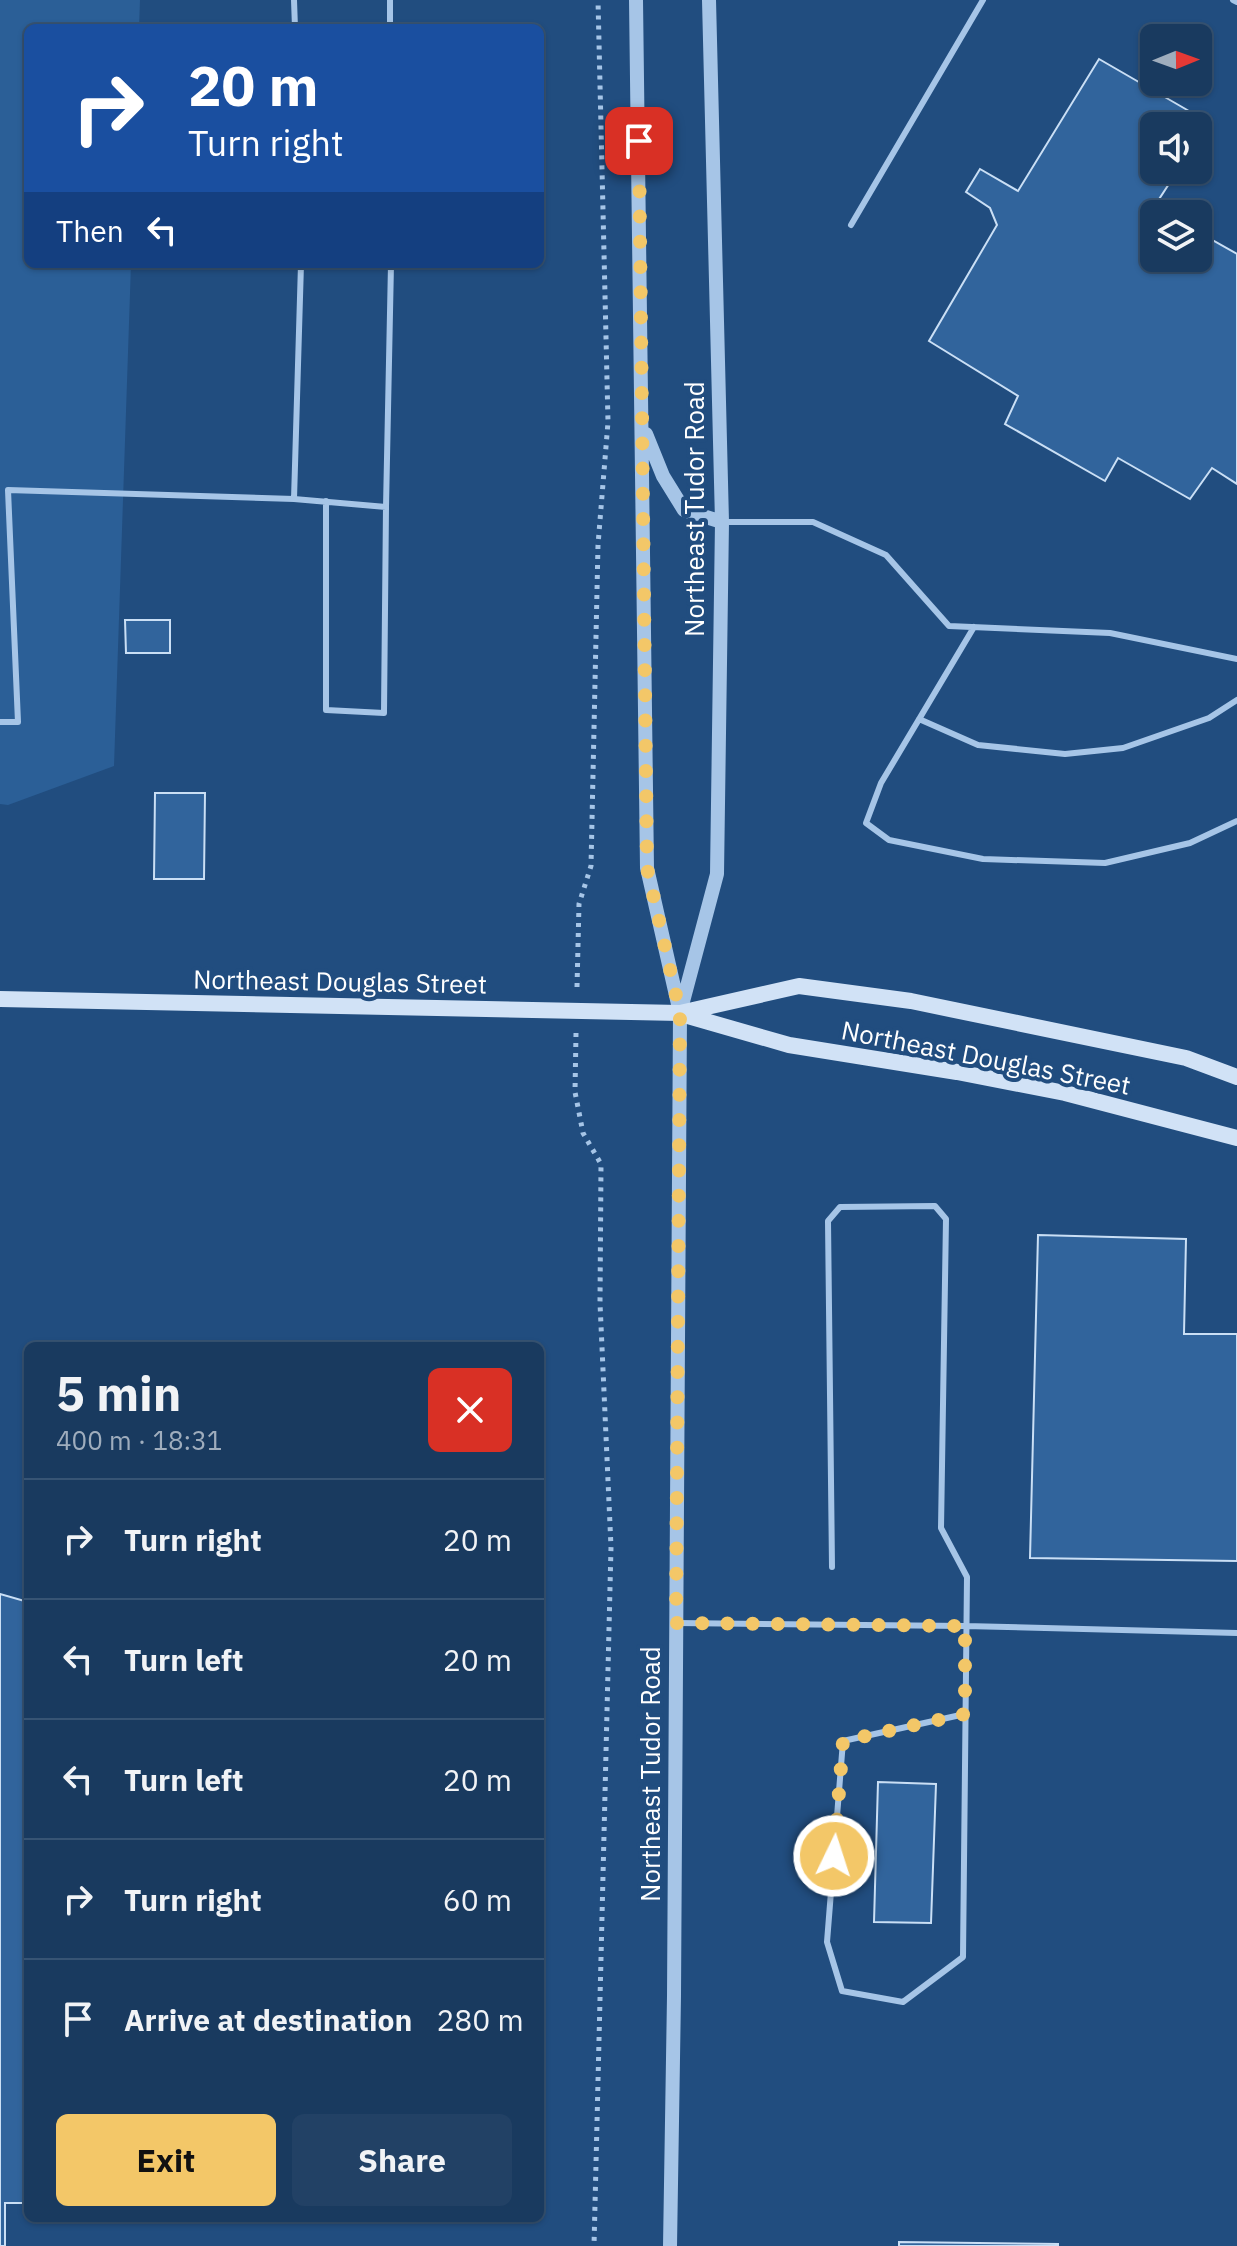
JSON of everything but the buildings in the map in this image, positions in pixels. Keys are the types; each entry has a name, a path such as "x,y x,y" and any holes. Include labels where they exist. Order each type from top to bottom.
{"main road":[{"name":"Northeast Douglas Street","path":"0,999 680,1013 799,986 911,1001 1186,1058 1237,1077"},
{"name":"Northeast Douglas Street","path":"680,1013 789,1045 1065,1093 1237,1138"}],"street":[{"name":"Northeast Tudor Road","path":"636,0 647,868 680,1013 670,2246"},
{"name":"Northeast Tudor Road","path":"680,1013 717,874 722,522 709,0"},
{"path":"643,426 663,476 684,510 722,522"}],"lane":[{"path":"294,0 295,24"},
{"path":"390,0 390,24"},
{"path":"851,225 983,0"},
{"path":"294,499 301,268"},
{"path":"326,501 326,710 384,713 391,268"},
{"path":"0,722 18,722 4,490 294,499 386,507"},
{"path":"722,522 813,522 886,555 949,626 1110,633 1237,659"},
{"path":"974,627 881,783 866,823 889,840 983,859 1105,863 1190,843 1237,821"},
{"path":"919,719 978,745 1065,754 1123,748 1209,718 1237,700"},
{"path":"832,1567 828,1221 840,1207 935,1206 946,1219 941,1528 967,1577 963,1957 903,2002 842,1991 827,1942 843,1741 965,1714"},
{"path":"676,1623 1237,1633"}],"path":[{"path":"594,2246 611,1547 600,1303 601,1164 583,1133 575,1092 579,904 591,866 598,545 608,422 598,0"}],"shaded area":[{"path":"0,0 140,0 139,24 24,24 24,268 131,268 114,766 8,805 0,804"}],"route":[{"path":"639,141 647,868 680,1013 676,1623 965,1626 965,1714 843,1741 834,1856"}]}
